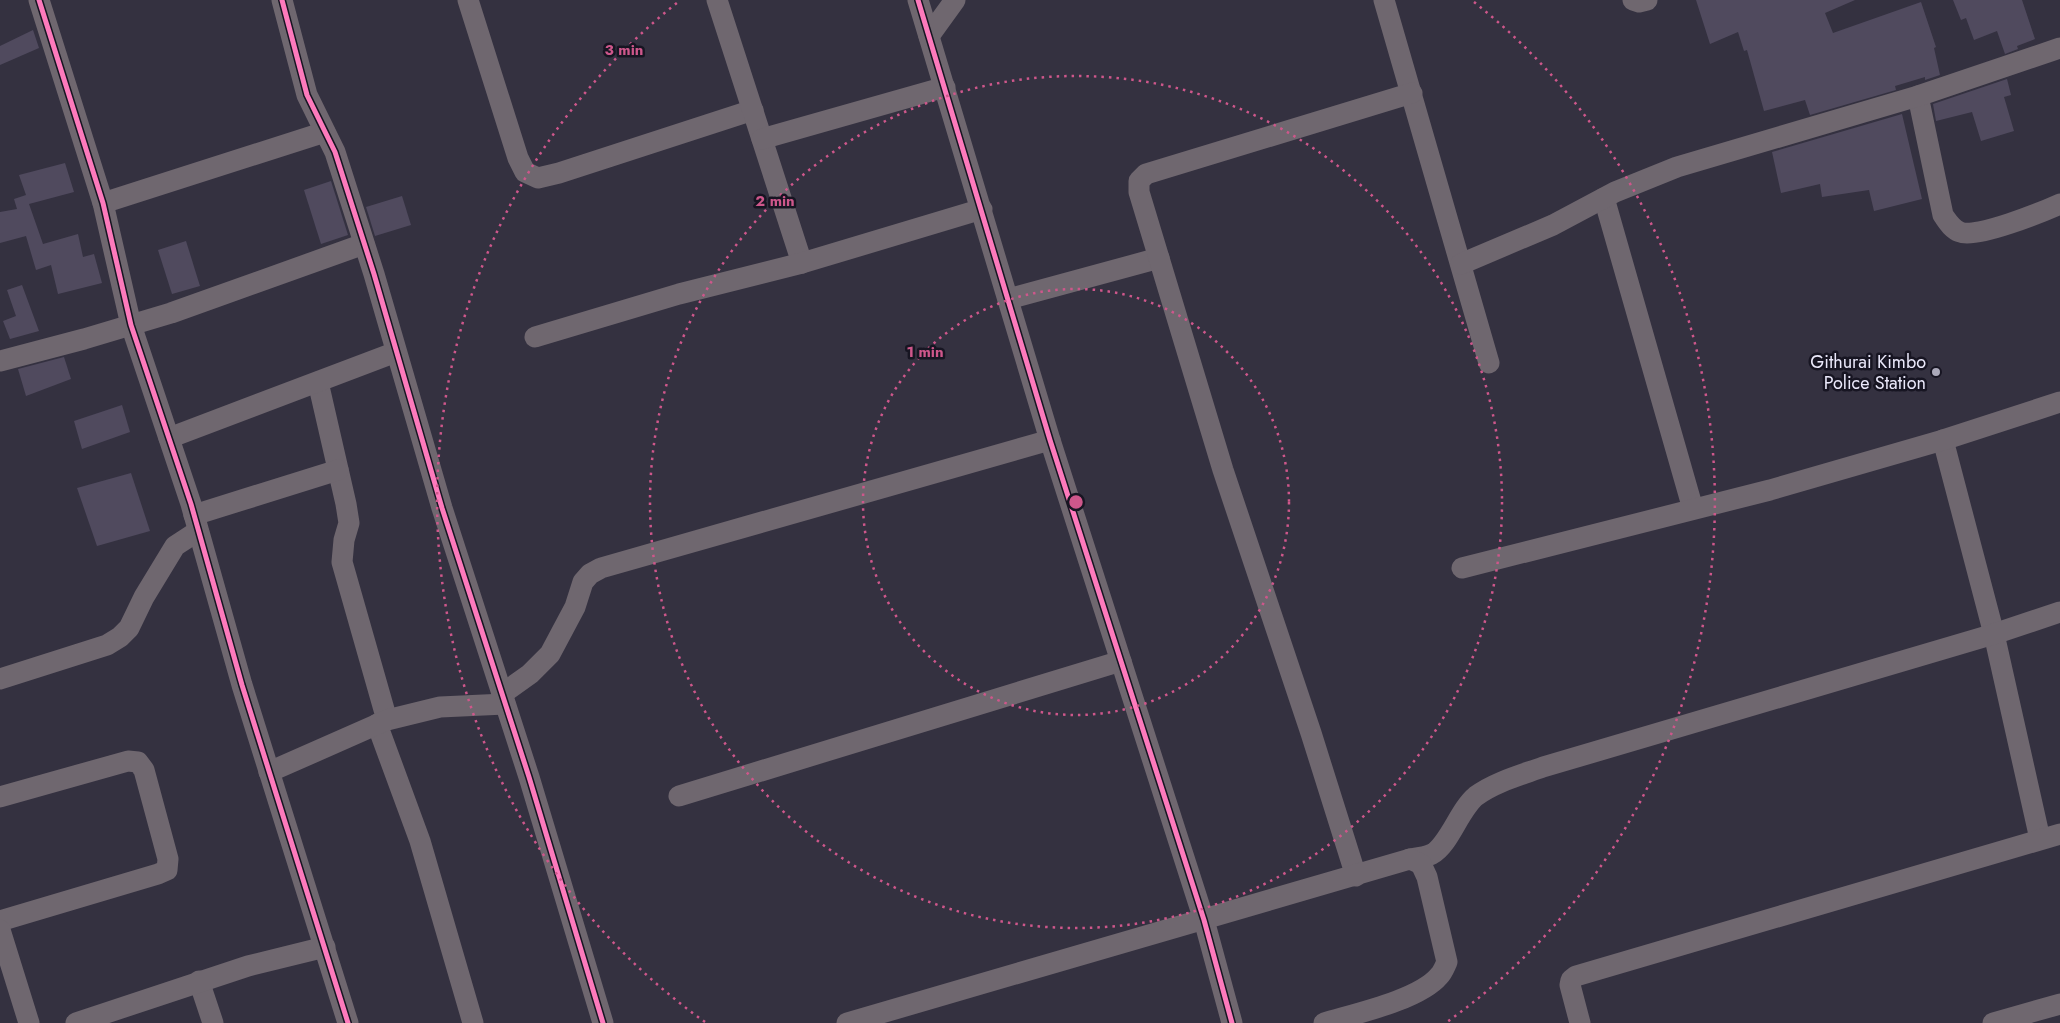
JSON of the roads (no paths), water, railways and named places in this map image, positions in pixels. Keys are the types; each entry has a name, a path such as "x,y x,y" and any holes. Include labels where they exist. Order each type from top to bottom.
{"street":[{"path":"39,0 103,203 131,325 196,523 242,686 348,1023"},
{"path":"282,0 307,94 334,152 364,244 442,508 529,777 603,1023"},
{"path":"468,0 518,158 525,172 538,178 559,173 753,110"},
{"path":"717,0 802,263"},
{"path":"918,0 1050,440 1204,920 1232,1023"},
{"path":"929,36 955,0"},
{"path":"1384,0 1489,363"},
{"path":"1633,0 1639,2 1647,0"},
{"path":"1461,264 1553,225 1604,198 1677,168 1918,96 2060,48"},
{"path":"762,140 945,87"},
{"path":"1356,876 1311,733 1223,470 1139,192 1138,181 1146,174 1412,93"},
{"path":"1918,96 1944,215 1952,228 1962,233 1984,231 2060,204"},
{"path":"103,203 325,132"},
{"path":"1604,198 1693,509"},
{"path":"534,337 679,294 802,263 982,209"},
{"path":"0,361 171,313 364,244"},
{"path":"1008,299 1159,258"},
{"path":"169,438 396,352"},
{"path":"318,382 349,523 344,540 342,562 382,722 420,841 473,1023"},
{"path":"1462,568 1770,490 1944,440 2060,402"},
{"path":"269,772 382,722 440,707 504,699 550,654 575,607 583,582 590,574 601,568 1050,440"},
{"path":"1580,1023 1570,985 1571,980 1576,976 2050,837 1994,634 1944,440"},
{"path":"0,680 107,645 120,637 129,628 144,597 175,546 196,523 338,470"},
{"path":"846,1023 1432,854 1440,849 1461,815 1475,797 1494,786 1552,764 1994,634 2060,612"},
{"path":"678,796 1121,661"},
{"path":"0,796 128,761 138,762 144,770 168,859 167,870 158,874 0,921"},
{"path":"1324,1023 1389,1004 1424,988 1439,976 1447,962 1427,877 1421,864 1410,860"},
{"path":"0,930 29,1023"},
{"path":"76,1023 248,966 325,947"},
{"path":"199,981 213,1023"},
{"path":"1999,1022 2060,1004"}],"place":[{"name":"Githurai Kimbo Police Station","path":"1936,372"}]}
